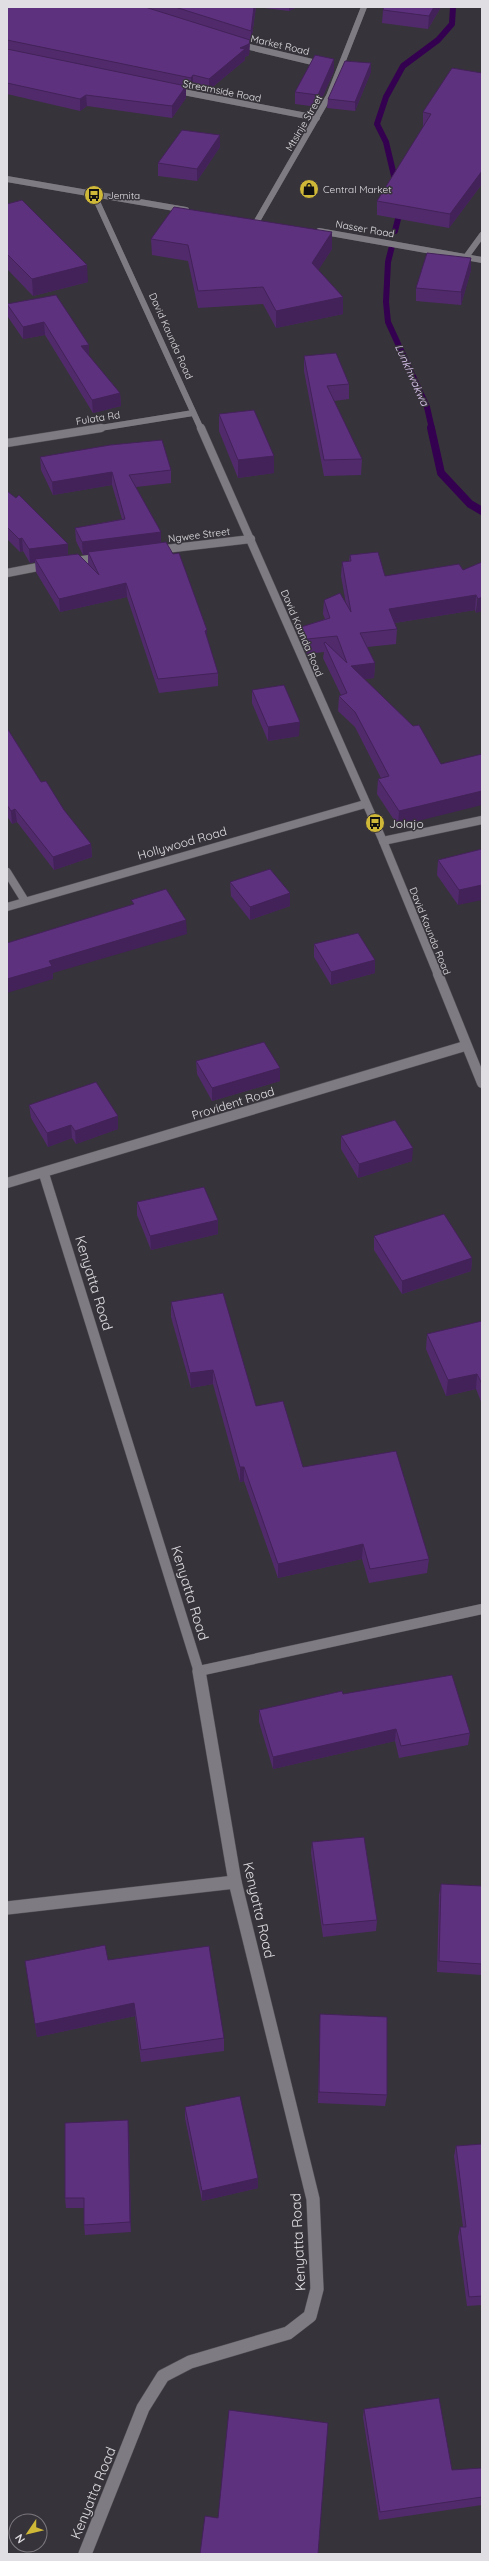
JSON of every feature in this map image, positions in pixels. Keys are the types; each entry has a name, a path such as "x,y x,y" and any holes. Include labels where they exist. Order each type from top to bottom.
{"street":[{"name":"Mtsinje Street","path":"257,221 329,96 364,7"},
{"name":"Market Road","path":"228,42 273,54 340,68"},
{"name":"Streamside Road","path":"165,89 317,118"},
{"path":"7,179 195,211"},
{"name":"David Kaunda Road","path":"94,195 178,372 193,413 251,539 365,804 383,841 465,1046 482,1083"},
{"path":"250,220 265,222"},
{"name":"Nasser Road","path":"309,229 482,260"},
{"path":"466,257 482,234"},
{"name":"Fulata Rd","path":"7,443 193,413"},
{"name":"Ngwee Street","path":"150,551 251,539"},
{"path":"7,573 35,567 112,556"},
{"name":"Hollywood Road","path":"7,907 365,804"},
{"path":"383,841 482,820"},
{"path":"7,872 25,901"},
{"name":"Provident Road","path":"7,1184 465,1046"},
{"name":"Kenyatta Road","path":"44,1174 199,1671 235,1882 313,2199 317,2289 310,2316 288,2334 190,2362 163,2376 143,2408 85,2554"},
{"path":"199,1671 482,1609"},
{"path":"7,1908 235,1882"}],"building":[{"path":"7,7 145,7 250,40 249,44 240,48 245,49 209,79 193,75 191,78 7,40"},
{"path":"175,7 254,7 251,31"},
{"path":"384,7 434,7 429,16 383,10"},
{"path":"7,49 186,86 172,106 86,95 80,99 7,83"},
{"path":"315,55 334,59 318,95 295,92"},
{"path":"345,61 371,63 355,102 328,99"},
{"path":"452,68 482,73 482,171 450,214 377,201 431,114 423,112"},
{"path":"182,130 220,135 197,169 158,163"},
{"path":"22,200 87,265 32,279 7,254 7,204"},
{"path":"174,207 332,232 312,263 343,297 276,311 263,287 198,291 188,245 151,239"},
{"path":"427,253 471,258 461,292 416,288"},
{"path":"56,295 89,345 81,346 120,393 92,400 44,322 23,327 7,304"},
{"path":"336,353 349,384 327,386 362,459 324,460 304,356"},
{"path":"254,410 274,456 238,460 219,414"},
{"path":"162,440 171,470 129,475 161,532 82,542 75,528 125,519 112,472 52,482 40,457 110,445"},
{"path":"7,491 16,498 19,495 68,544 29,549 22,538 19,539 7,527"},
{"path":"166,542 173,554 179,553 207,630 205,631 218,673 158,679 126,583 59,599 35,559 78,554 99,575 88,552"},
{"path":"378,552 385,576 459,564 463,570 482,562 482,597 478,599 476,595 389,609 397,629 360,633 375,663 351,666 413,726 419,725 441,764 482,754 482,791 399,811 378,779 389,776 355,712 339,696 347,693 324,643 325,642 347,663 337,636 307,639 301,627 330,618 324,600 340,593 351,612 342,562 351,561 350,555"},
{"path":"284,685 300,722 268,727 252,690"},
{"path":"7,728 41,782 46,781 64,810 91,844 53,857 15,809 11,811 7,805"},
{"path":"482,849 482,885 459,890 438,860"},
{"path":"270,869 290,893 250,907 230,882"},
{"path":"166,889 186,920 49,961 52,966 7,979 7,943 134,904 131,900"},
{"path":"358,933 375,960 331,972 314,944"},
{"path":"264,1042 280,1068 212,1088 196,1061"},
{"path":"96,1082 118,1116 75,1131 71,1125 47,1133 29,1105"},
{"path":"395,1120 413,1148 359,1164 341,1136"},
{"path":"204,1187 218,1220 150,1236 137,1202"},
{"path":"444,1214 472,1258 402,1281 374,1236"},
{"path":"223,1293 256,1406 283,1401 303,1467 396,1451 429,1559 370,1569 363,1544 278,1564 244,1467 240,1467 213,1370 190,1373 171,1302"},
{"path":"482,1321 482,1384 477,1374 448,1380 427,1334"},
{"path":"452,1675 470,1733 401,1746 396,1729 273,1757 259,1710 342,1691 343,1694"},
{"path":"364,1837 377,1920 323,1925 312,1842"},
{"path":"441,1884 482,1886 482,1964 439,1961"},
{"path":"105,1945 108,1960 209,1946 224,2038 141,2050 134,2003 35,2024 25,1961"},
{"path":"320,2014 387,2017 387,2095 319,2092"},
{"path":"240,2096 258,2178 202,2191 185,2107"},
{"path":"128,2120 130,2222 84,2225 84,2198 65,2198 65,2123"},
{"path":"482,2144 482,2296 469,2297 460,2227 466,2227 456,2146"},
{"path":"439,2398 452,2470 482,2468 482,2497 380,2512 364,2409"},
{"path":"229,2410 328,2423 318,2554 200,2554 205,2516 218,2518"}],"waterway":[{"name":"Lunkhwakwa","path":"401,184 395,180 386,142 377,124 386,97 403,66 438,40 452,24 453,7"},
{"name":"Lunkhwakwa","path":"395,231 401,207"},
{"name":"Lunkhwakwa","path":"392,246 388,262 386,302 388,322 427,407 432,429"},
{"name":"Lunkhwakwa","path":"431,428 441,473 470,504 482,511"}],"place":[{"name":"Central Market","path":"309,189"},
{"name":"Jemita","path":"94,195"},
{"name":"Jolajo","path":"375,823"}]}
